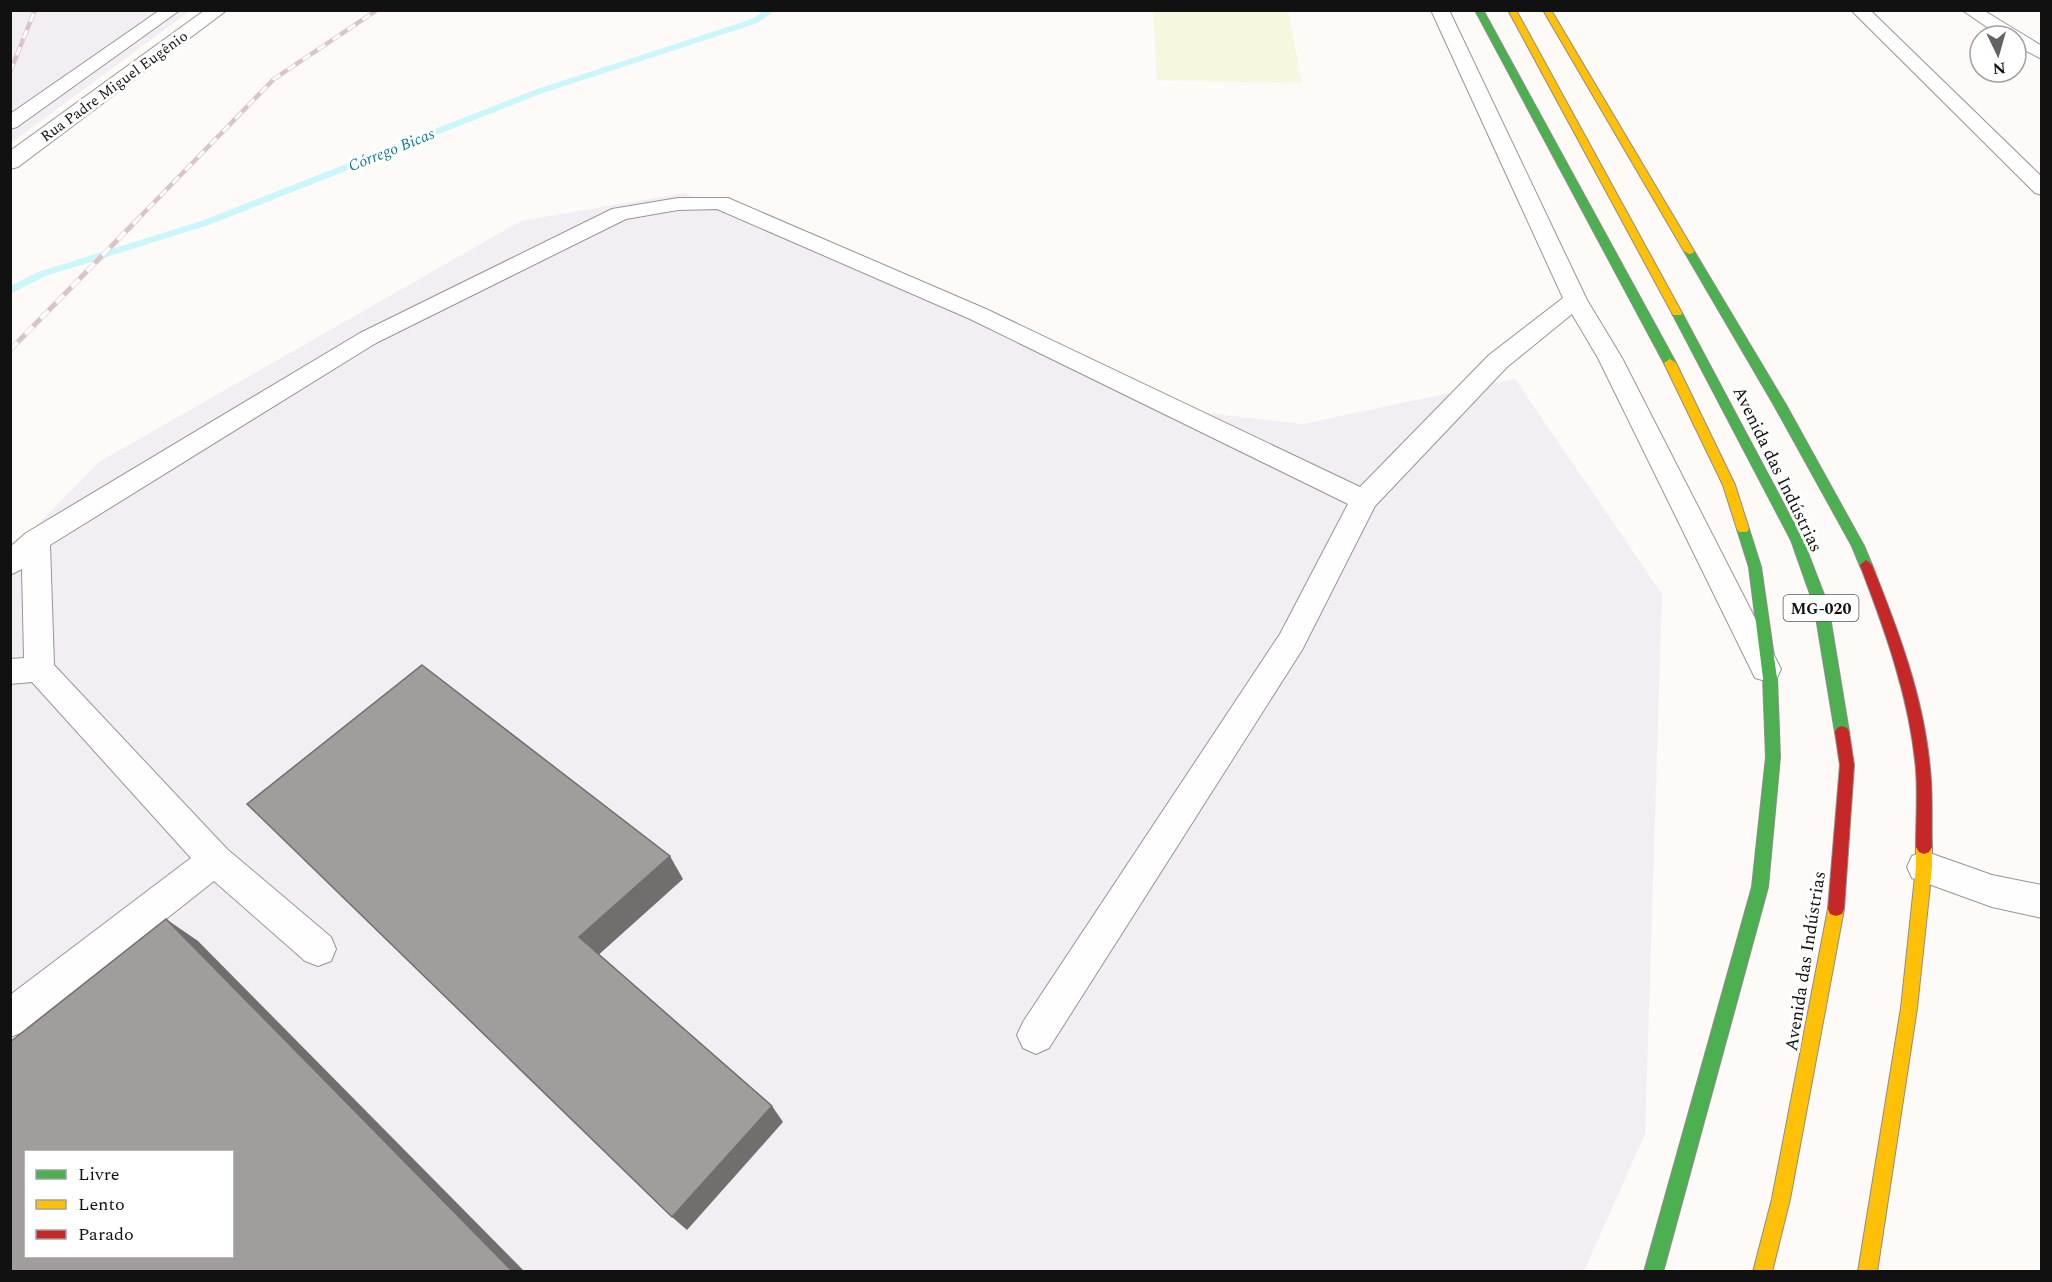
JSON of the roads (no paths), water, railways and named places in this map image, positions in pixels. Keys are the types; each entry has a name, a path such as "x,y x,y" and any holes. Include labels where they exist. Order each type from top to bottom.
{"main road":[{"name":"MG-020","path":"1479,10 1671,364 1729,485 1755,567 1770,678 1773,757 1760,887 1653,1272"},
{"name":"Avenida das Indústrias","path":"1512,10 1749,447 1797,540 1821,606 1847,765 1836,907 1781,1198 1762,1272"},
{"path":"1547,10 1780,405 1858,546 1883,608 1905,680 1922,760 1924,867 1909,1008 1867,1272"}],"street":[{"name":"Rua Padre Miguel Eugênio","path":"10,162 218,10"}],"lane":[{"path":"10,123 172,10"},
{"path":"1440,10 1575,300 1610,358 1770,678"},
{"path":"1859,10 2042,189"},
{"path":"1970,10 1993,24"},
{"path":"2028,46 2042,54"},
{"path":"10,564 36,540 368,338 620,214 678,204 720,202 978,314 1364,500"},
{"path":"1036,1035 1291,642 1364,500 1498,361 1575,300"},
{"path":"36,540 25,670 215,860 318,949"},
{"path":"10,1019 215,860"},
{"path":"1924,867 1992,891 2042,902"}],"waterway":[{"name":"Córrego Bicas","path":"10,291 42,274 205,223 540,91 755,21 772,10"}],"railway":[{"path":"10,72 35,10"},
{"path":"135,222 274,79 377,10"},
{"path":"10,350 136,221"}]}
